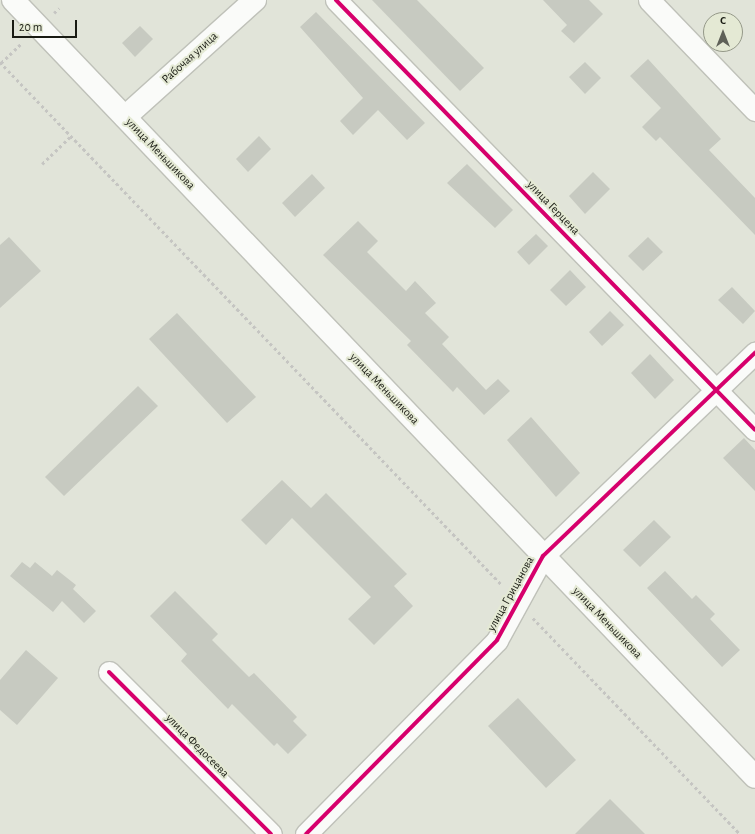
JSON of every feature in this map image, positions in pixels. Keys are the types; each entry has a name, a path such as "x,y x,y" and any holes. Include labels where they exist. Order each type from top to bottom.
{"main road":[{"name":"улица Меньшикова","path":"13,0 755,777"},
{"name":"Рабочая улица","path":"125,117 255,0"}],"street":[{"name":"улица Герцена","path":"336,0 755,430"},
{"path":"649,0 755,110"},
{"name":"улица Грицанова","path":"306,834 497,640 520,604 543,556 755,353"},
{"name":"улица Федосеева","path":"109,672 271,834"}],"path":[{"path":"0,62 740,834"},
{"path":"42,164 71,136"}],"building":[{"path":"372,0 417,0 484,68 460,91"},
{"path":"543,0 589,0 603,14 574,43 561,31 567,25"},
{"path":"316,12 425,123 407,140 378,110 353,135 340,121 363,98 300,27"},
{"path":"140,26 153,39 135,57 122,43"},
{"path":"648,59 721,139 709,150 755,198 755,235 660,137 656,141 642,127 661,108 630,76"},
{"path":"585,62 601,78 585,94 569,77"},
{"path":"259,136 271,149 248,172 236,159"},
{"path":"467,164 513,210 495,228 447,183"},
{"path":"593,172 610,189 585,214 569,196"},
{"path":"312,174 325,188 295,217 282,203"},
{"path":"358,221 378,241 367,252 406,291 415,281 436,303 425,313 449,337 442,344 486,390 498,379 510,391 484,415 457,387 453,392 407,345 411,341 323,255"},
{"path":"536,234 548,246 529,265 517,252"},
{"path":"9,237 41,271 0,308 0,245"},
{"path":"648,237 663,252 643,271 628,256"},
{"path":"570,270 586,287 566,306 550,290"},
{"path":"732,287 755,311 743,324 718,300"},
{"path":"610,311 624,325 602,346 589,332"},
{"path":"177,313 256,397 227,423 149,339"},
{"path":"650,354 674,380 655,399 631,373"},
{"path":"138,386 158,406 64,496 45,477"},
{"path":"531,417 580,473 556,497 507,440"},
{"path":"744,438 755,450 755,491 723,458"},
{"path":"282,480 311,508 326,493 407,574 394,586 413,606 374,645 348,619 371,597 292,518 266,545 241,520"},
{"path":"654,520 671,537 640,567 623,550"},
{"path":"22,562 30,568 35,562 52,576 57,570 76,585 73,589 96,611 84,623 62,601 53,612 10,576"},
{"path":"665,571 692,599 696,595 715,614 710,619 740,650 722,667 647,588"},
{"path":"175,591 218,634 212,640 249,677 254,673 297,717 293,721 307,735 288,754 277,743 274,746 232,704 228,709 181,661 187,654 150,616"},
{"path":"26,650 58,678 17,725 0,710 0,680"},
{"path":"518,698 576,760 546,788 488,726"},
{"path":"610,799 645,834 575,834"}],"cycle path":[{"path":"336,0 755,430"},
{"path":"306,834 497,640 543,556 755,353"},
{"path":"109,672 271,834"}]}
